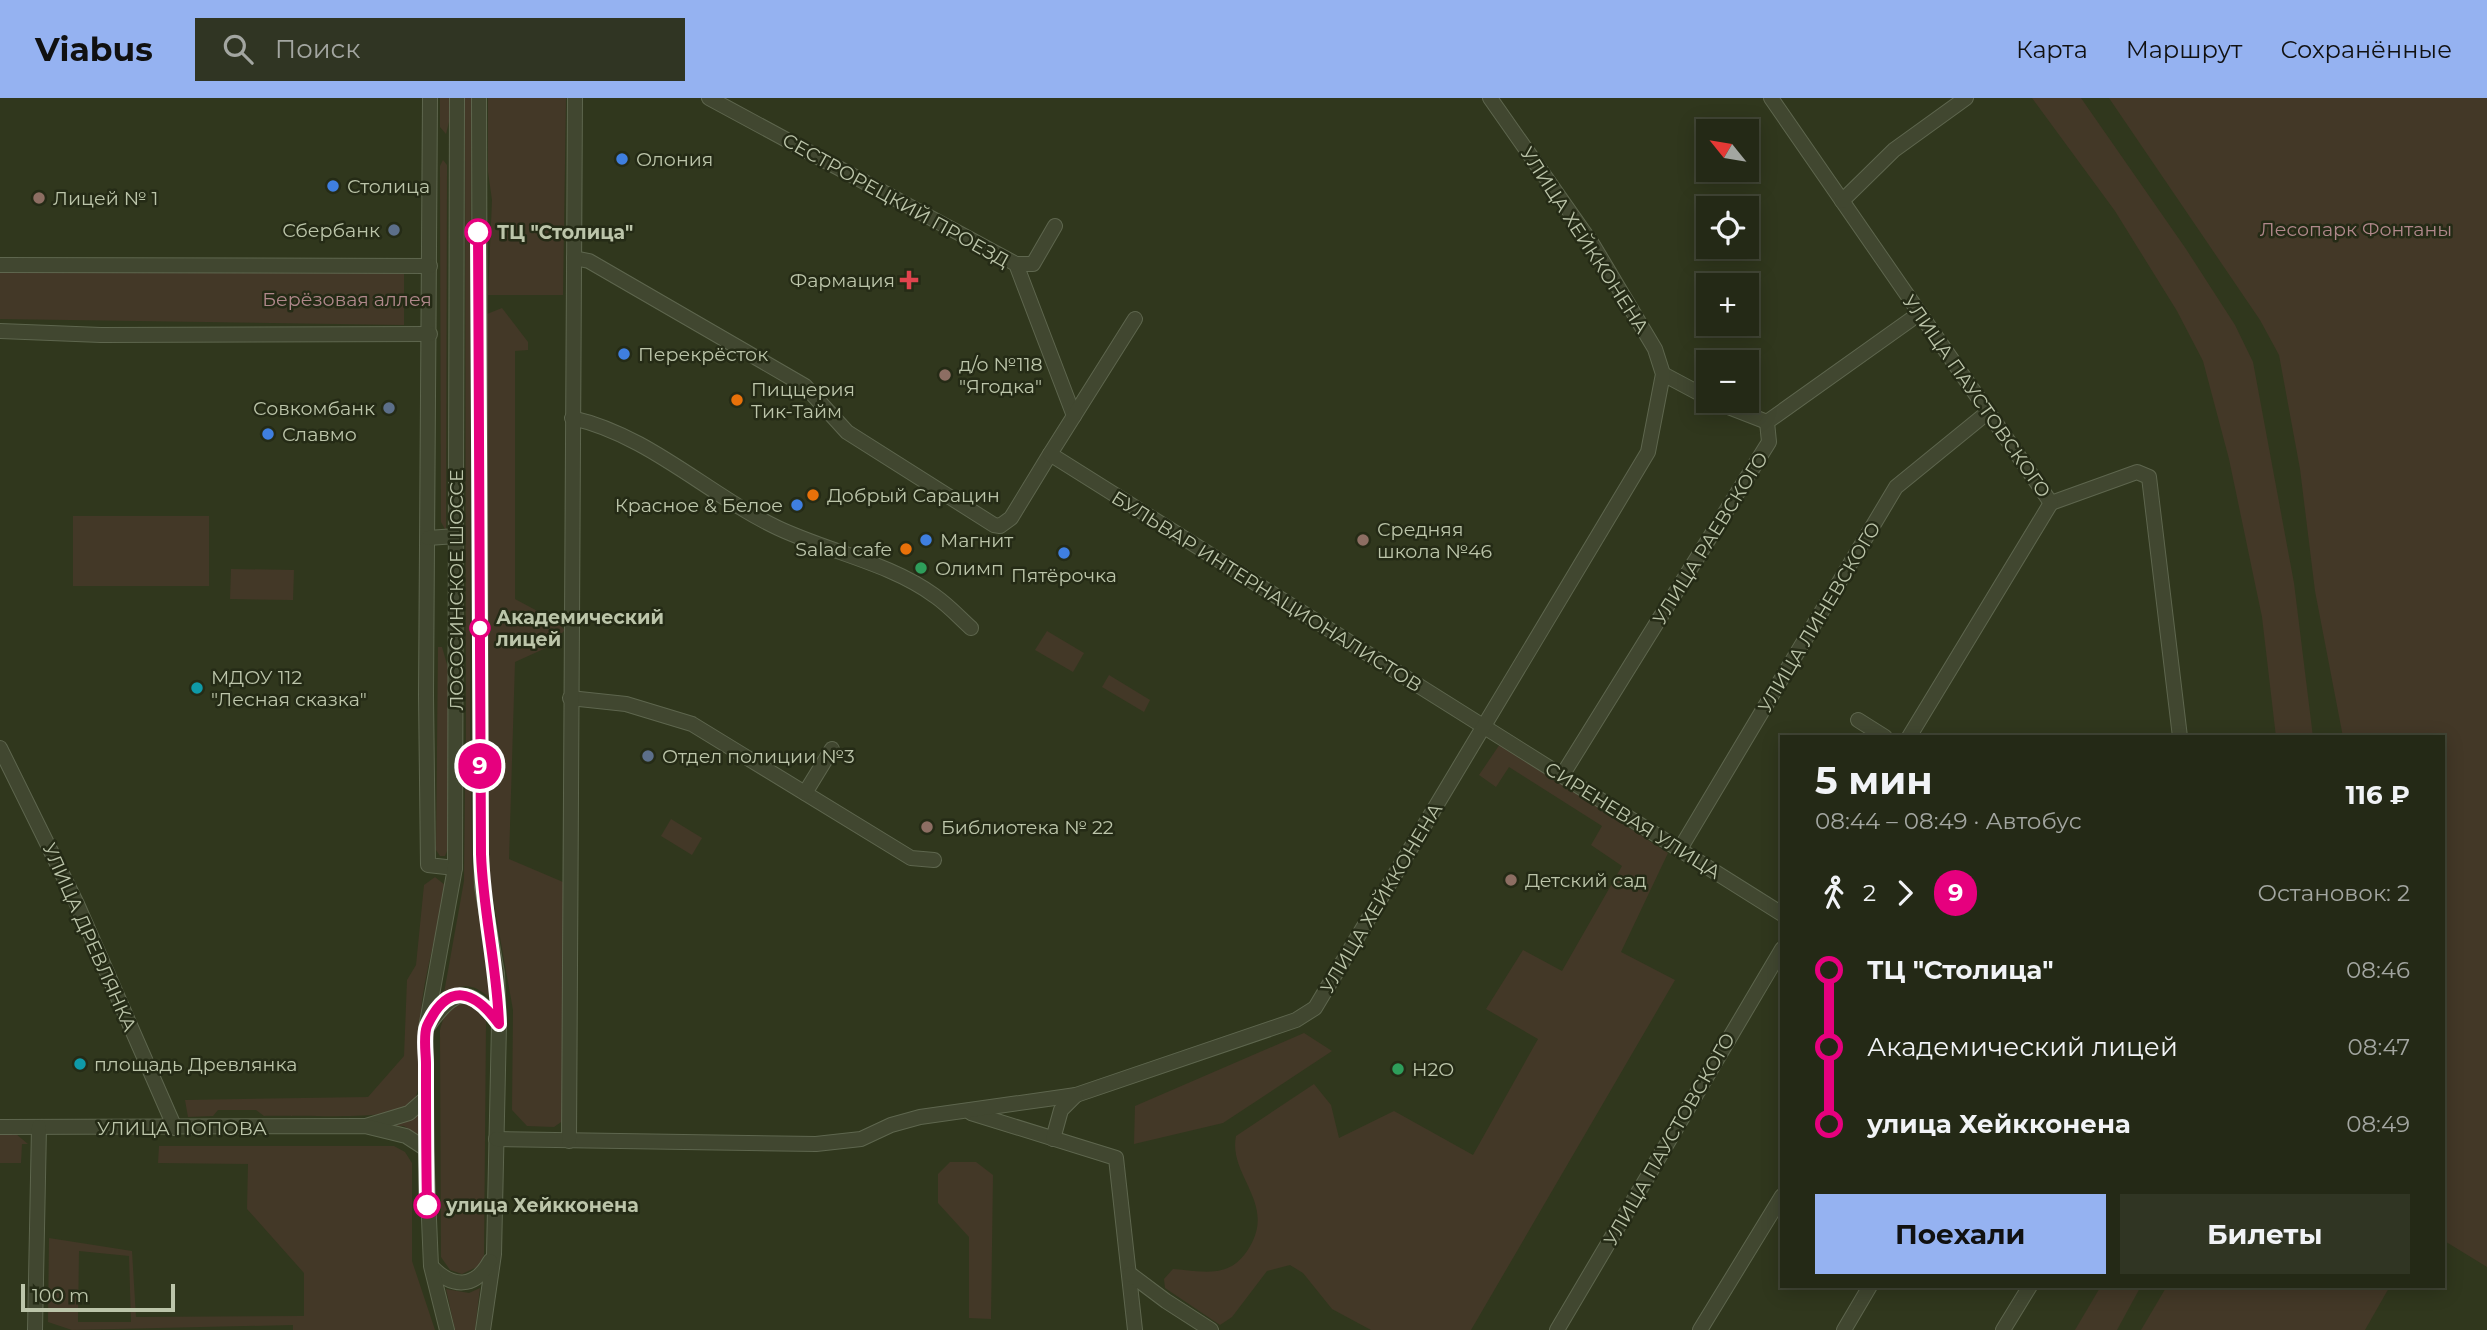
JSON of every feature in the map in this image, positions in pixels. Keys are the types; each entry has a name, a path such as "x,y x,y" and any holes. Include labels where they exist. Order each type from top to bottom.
{"street":[{"path":"430,98 428,865 455,868"},
{"name":"ЛОСОСИНСКОЕ ШОССЕ","path":"447,1330 431,1266 426,1149 426,1028 455,868 457,98"},
{"name":"ЛОСОСИНСКОЕ ШОССЕ","path":"479,98 482,887 497,973 499,1024 494,1254 483,1330"},
{"path":"569,1141 575,98"},
{"name":"СЕСТРОРЕЦКИЙ ПРОЕЗД","path":"709,98 1016,264 1074,416"},
{"name":"УЛИЦА ХЕЙККОНЕНА","path":"496,1139 823,1144 861,1139 891,1125 920,1117 1076,1095 1296,1020 1315,1008 1648,453 1663,374 1656,349 1592,245 1490,98"},
{"name":"УЛИЦА ПАУСТОВСКОГО","path":"1771,98 2051,503 1910,735"},
{"path":"1842,201 1894,150 1966,98"},
{"path":"430,146 456,146"},
{"path":"1016,264 1033,264 1055,226"},
{"path":"574,258 589,261 804,386 847,432 994,525 1000,526 1011,518 1135,319"},
{"path":"0,265 430,265"},
{"name":"УЛИЦА РАЕВСКОГО","path":"1563,774 1769,442 1767,422 1920,313"},
{"path":"0,331 101,335 430,334"},
{"path":"1663,374 1696,392"},
{"name":"УЛИЦА ЛИНЕВСКОГО","path":"1680,849 1896,487 1988,412"},
{"path":"1744,413 1767,422"},
{"path":"572,418 596,423 662,457 779,528 896,575 934,595 971,628"},
{"name":"БУЛЬВАР ИНТЕРНАЦИОНАЛИСТОВ","path":"1050,454 1484,728"},
{"path":"2051,503 2137,472 2149,477 2180,735"},
{"path":"428,538 456,536"},
{"path":"570,698 626,704 692,724 911,858 934,860"},
{"path":"1858,720 1882,735"},
{"name":"СИРЕНЕВАЯ УЛИЦА","path":"1484,728 1563,774 1780,913"},
{"name":"УЛИЦА ДРЕВЛЯНКА","path":"0,748 77,904 175,1128"},
{"path":"805,793 832,749"},
{"path":"455,766 480,764"},
{"name":"УЛИЦА ПАУСТОВСКОГО","path":"1557,1330 1780,951"},
{"path":"426,1028 445,1003 455,996 467,995 479,1001 499,1024"},
{"path":"1054,1139 1061,1110 1076,1095"},
{"name":"УЛИЦА ПОПОВА","path":"365,1126 409,1113 426,1098"},
{"path":"966,1111 1116,1158 1135,1330"},
{"name":"УЛИЦА ПОПОВА","path":"0,1126 365,1126 406,1136 426,1149"},
{"path":"35,1330 39,1127"},
{"path":"1700,1330 1780,1199"},
{"path":"431,1266 445,1279 464,1284 481,1276 494,1254"},
{"path":"1130,1274 1211,1330"},
{"path":"1844,1330 1869,1288"},
{"path":"2003,1330 2029,1288"}],"green space":[{"path":"440,98 449,98 446,134 440,127"},
{"path":"465,98 471,98 470,746 466,757"},
{"path":"488,98 566,98 563,295 488,295 492,200 488,172"},
{"path":"2032,98 2081,98 2186,249 2235,325 2253,362 2294,583 2313,735 2276,735 2262,617 2229,459 2203,361 2177,311 2115,211"},
{"name":"Лесопарк Фонтаны","path":"2109,98 2487,98 2487,1267 2445,1241 2445,735 2343,735 2315,591 2300,469 2279,355 2260,320"},
{"path":"443,160 447,165 446,531 441,522 440,166"},
{"name":"Берёзовая аллея","path":"0,271 404,273 404,325 0,319"},
{"path":"502,308 528,342 528,350 515,351 515,599 556,621 565,630 548,647 515,662 509,859 563,882 564,1120 554,1127 527,1126 512,1110 513,1010 487,865 487,314"},
{"path":"73,516 209,516 209,586 73,586"},
{"path":"231,569 294,570 293,600 230,599"},
{"path":"1047,631 1084,653 1073,672 1035,650"},
{"path":"438,647 442,647 449,671 448,849 445,856 440,856 436,850"},
{"path":"1109,675 1150,700 1144,712 1102,687"},
{"path":"1500,744 1668,853 1621,952 1675,980 1471,1330 1371,1330 1332,1309 1303,1273 1290,1265 1267,1271 1232,1317 1220,1325 1165,1288 1164,1279 1173,1269 1205,1272 1225,1269 1242,1258 1249,1248 1256,1232 1258,1217 1235,1150 1236,1136 1314,1084 1331,1105 1339,1138 1394,1111 1473,1155 1538,1039 1486,1009 1523,950 1562,971 1622,866 1591,845 1602,826 1509,767 1496,787 1479,775"},
{"path":"465,780 471,780 472,864 487,955 490,998 479,990 463,986 444,993 464,881"},
{"path":"671,819 702,838 692,855 661,836"},
{"path":"435,877 445,885 421,1009 420,1082 413,1101 407,1108 381,1114 339,1116 264,1116 256,1110 218,1110 213,1116 188,1117 185,1100 368,1097 404,1056 407,980 416,965 424,885"},
{"path":"465,1003 476,1007 486,1021 484,1255 479,1266 462,1274 450,1270 441,1257 440,1030 448,1012"},
{"path":"1304,1033 1332,1051 1223,1123 1134,1144 1135,1106"},
{"path":"418,1114 418,1135 404,1126 382,1125 403,1123"},
{"path":"0,1134 16,1134 28,1144 22,1144 21,1163 0,1163"},
{"path":"159,1146 394,1146 405,1152 412,1163 412,1261 435,1330 293,1330 293,1325 72,1330 48,1322 49,1238 132,1251 136,1317 304,1316 304,1273 247,1209 248,1164 158,1163","holes":["79,1251 129,1256 131,1322 78,1322"]},
{"path":"950,1162 976,1162 993,1175 991,1319 969,1318 969,1237 938,1203 938,1174"},
{"path":"480,1288 475,1330 455,1330 446,1289 469,1293"},
{"path":"2100,1288 2140,1288 2117,1330 2075,1330"},
{"path":"2166,1288 2389,1288 2365,1330 2141,1330"}],"bus line":[{"name":"9","path":"427,1205 426,1028 445,1003 455,996 467,995 479,1001 499,1024 497,973 482,887 481,854 478,232"}],"place":[{"name":"Олония","path":"622,159"},
{"name":"Столица","path":"333,186"},
{"name":"Лицей № 1","path":"39,198"},
{"name":"Сбербанк","path":"394,230"},
{"name":"ТЦ \"Столица\"","path":"478,232"},
{"name":"Фармация","path":"909,280"},
{"name":"Перекрёсток","path":"624,354"},
{"name":"д/о №118 \"Ягодка\"","path":"945,375"},
{"name":"Пиццерия Тик-Тайм","path":"737,400"},
{"name":"Совкомбанк","path":"389,408"},
{"name":"Славмо","path":"268,434"},
{"name":"Добрый Сарацин","path":"813,495"},
{"name":"Красное & Белое","path":"797,505"},
{"name":"Магнит","path":"926,540"},
{"name":"Средняя школа №46","path":"1363,540"},
{"name":"Salad cafe","path":"906,549"},
{"name":"Пятёрочка","path":"1064,553"},
{"name":"Олимп","path":"921,568"},
{"name":"Академический лицей","path":"480,628"},
{"name":"МДОУ 112 \"Лесная сказка\"","path":"197,688"},
{"name":"Отдел полиции №3","path":"648,756"},
{"name":"Библиотека № 22","path":"927,827"},
{"name":"Детский сад","path":"1511,880"},
{"name":"площадь Древлянка","path":"80,1064"},
{"name":"H2O","path":"1398,1069"},
{"name":"улица Хейкконена","path":"427,1205"}]}
